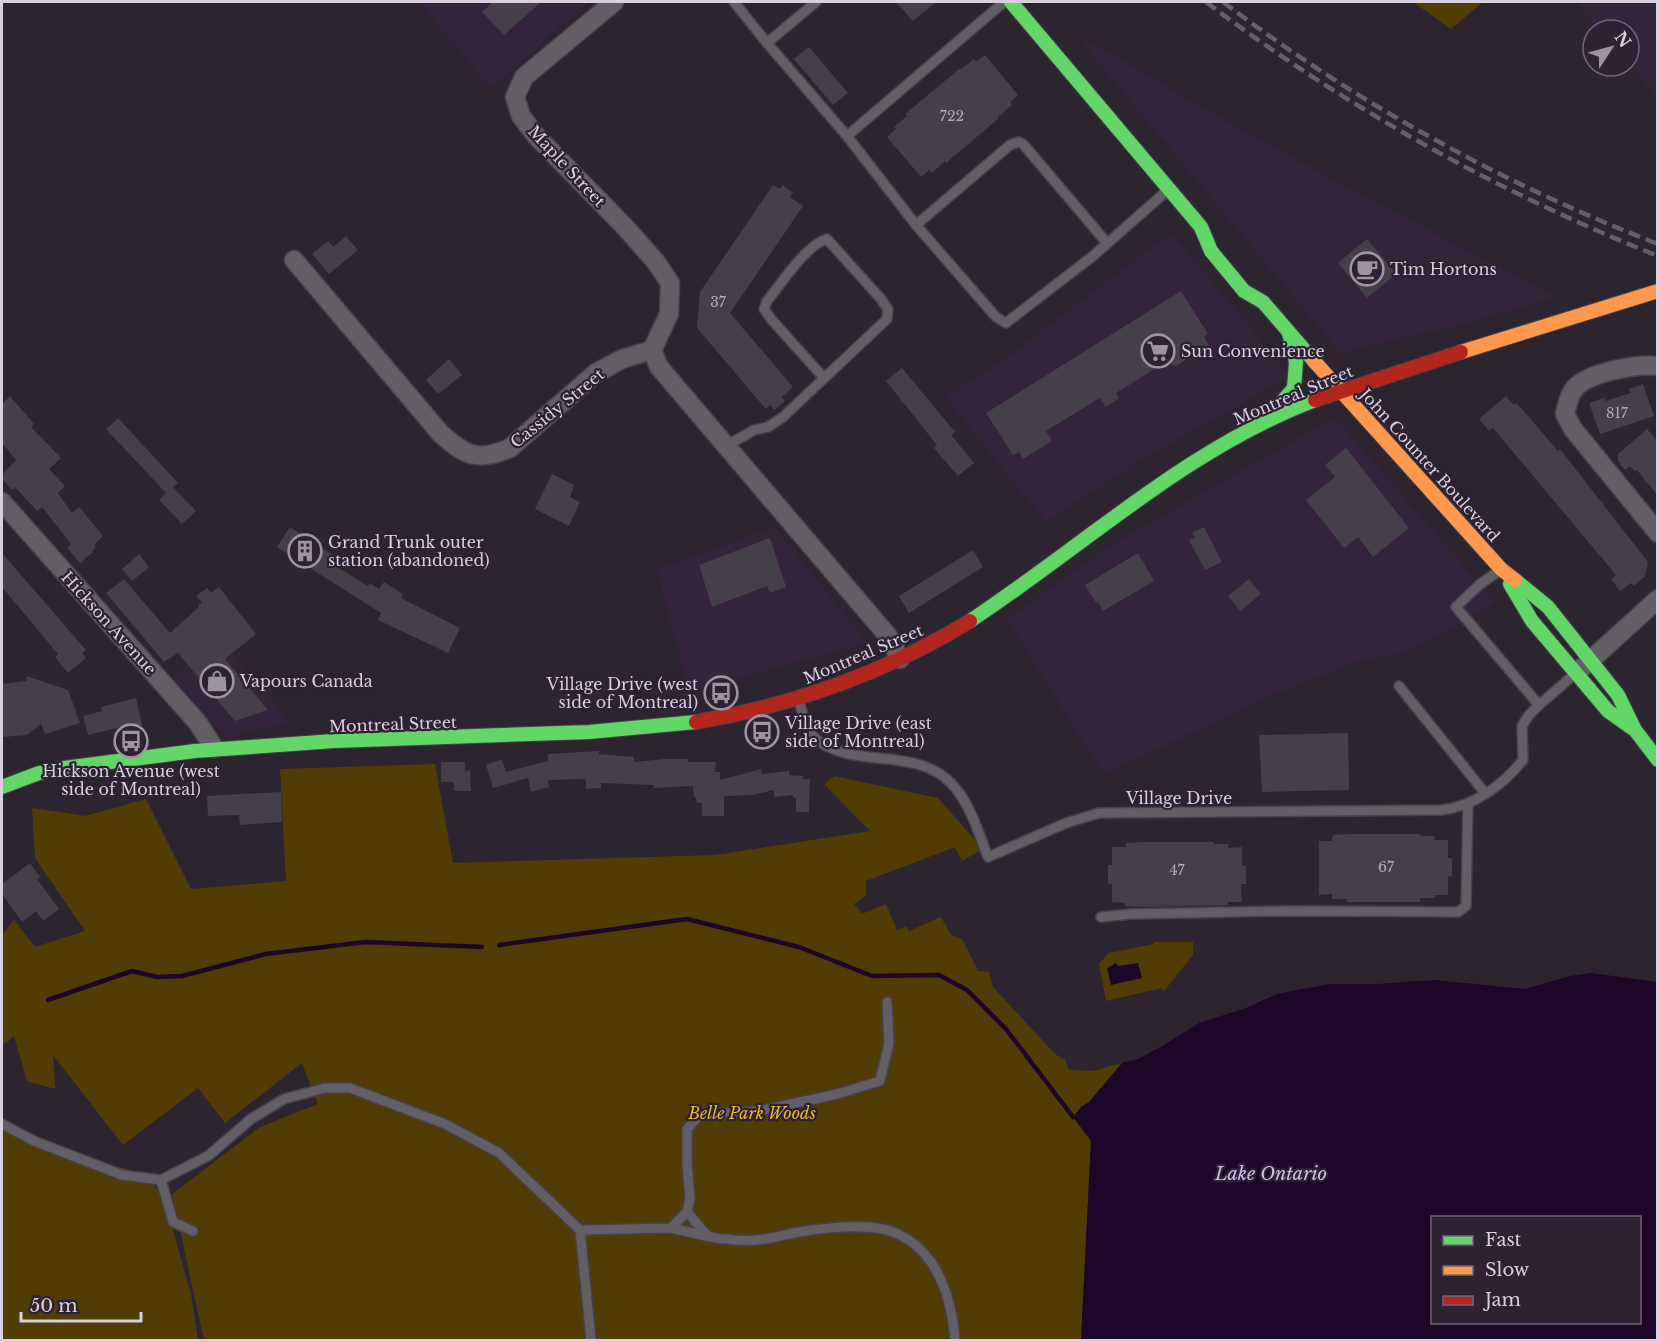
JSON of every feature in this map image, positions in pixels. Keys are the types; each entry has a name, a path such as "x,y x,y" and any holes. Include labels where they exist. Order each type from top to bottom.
{"main road":[{"name":"John Counter Boulevard","path":"1011,2 1201,227 1211,251 1244,291 1263,302 1501,569 1548,607 1618,695 1635,730 1658,760"},
{"name":"John Counter Boulevard","path":"1201,227 1221,237"},
{"name":"John Counter Boulevard","path":"1256,281 1263,302"},
{"name":"Montreal Street","path":"2,787 51,770 214,748 634,729 701,723 755,712 799,699 900,659 971,621 1166,480 1236,436 1266,421 1340,390 1658,291"},
{"path":"1266,421 1294,388 1296,362 1288,331"},
{"name":"John Counter Boulevard","path":"1501,569 1532,621 1608,711 1635,730"}],"street":[{"name":"Maple Street","path":"614,2 524,76 515,97 521,116 537,137 625,227 656,262 670,284 669,314 652,350"},
{"name":"Cassidy Street","path":"294,260 441,434 459,450 478,456 493,455 510,448 596,373 622,359 652,350"},
{"path":"652,350 659,368 888,636 900,659"},
{"path":"1658,366 1626,368 1594,376 1577,386 1569,398 1565,414 1573,429 1658,533"},
{"name":"Hickson Avenue","path":"4,511 198,723 214,748"},
{"path":"1576,673 1658,598"}],"lane":[{"path":"734,2 848,136 916,225 996,317 1006,323 1107,243 1169,189"},
{"path":"767,43 816,2"},
{"path":"848,136 1004,2"},
{"path":"916,225 1010,145 1019,142 1107,243"},
{"path":"726,446 754,430 768,427 783,417 887,319 888,309 827,239 821,240 812,247 767,301 764,309 824,378"},
{"path":"1501,569 1479,585 1456,607 1539,705"},
{"name":"Village Drive","path":"799,699 805,723 814,736 830,748 924,766 950,782 970,812 988,856 1066,823 1099,813 1441,810 1468,804 1516,769 1523,760 1522,726 1539,705 1576,673"},
{"path":"1399,686 1485,793"},
{"path":"1101,917 1131,914 1268,911 1458,912 1466,906 1468,804"},
{"path":"671,1228 687,1212 690,1199 687,1129 700,1115 759,1111 837,1094 880,1081 889,1043 887,1002"},
{"path":"2,1124 34,1141 122,1175 161,1180 208,1156 251,1119 284,1099 325,1088 350,1088 445,1124 499,1153 580,1230 591,1341"},
{"path":"161,1180 173,1222 193,1231"},
{"path":"687,1212 710,1237"},
{"path":"580,1230 671,1228 746,1242 841,1227 873,1228 900,1235 926,1255 943,1281 955,1341"}],"shaded area":[{"path":"419,2 588,2 491,88"},
{"path":"1576,2 1657,2 1657,98 1641,78 1641,18 1590,18"},
{"path":"1073,32 1252,136 1556,298 1433,332 1341,353"},
{"path":"1171,233 1291,376 1138,462 1046,522 945,397 1004,360"},
{"path":"1335,418 1496,603 1408,652 1354,663 1264,698 1104,775 1007,619 1116,542"},
{"path":"775,527 868,643 689,692 657,570"},
{"path":"220,637 290,723 226,737 173,678"}],"green space":[{"path":"1413,2 1483,2 1451,29"},
{"name":"Belle Park Woods","path":"435,764 453,863 715,855 870,831 824,784 834,776 938,798 983,849 962,861 955,847 866,881 866,896 854,904 862,914 886,904 897,930 906,926 909,931 941,917 951,935 962,939 978,971 989,972 993,987 1055,1054 1065,1060 1069,1070 1093,1071 1122,1063 1089,1102 1081,1107 1091,1141 1081,1340 204,1340 172,1194 260,1127 318,1104 302,1063 225,1123 198,1088 123,1145 53,1055 55,1089 27,1081 14,1036 2,1046 2,935 14,920 35,947 85,931 35,858 32,808 85,816 146,799 191,889 286,881 280,769"},
{"path":"1154,942 1193,942 1193,955 1164,991 1162,988 1106,1001 1099,964 1109,953 1154,944"},
{"path":"2,1123 80,1156 144,1174 164,1197 191,1295 198,1340 2,1340"}],"water":[{"path":"1116,963 1118,966 1138,963 1142,978 1111,985 1107,968"},
{"name":"Lake Ontario","path":"1591,973 1657,982 1657,1340 1081,1340 1091,1141 1073,1117 1122,1063 1138,1059 1199,1023 1246,1008 1277,994 1329,984 1377,984 1435,980 1525,989 1570,976"}],"building":[{"path":"493,2 541,2 504,35 482,12"},
{"path":"896,2 936,2 913,21"},
{"path":"809,47 848,93 833,105 794,59"},
{"path":"985,55 1018,95 999,118 946,163 945,161 932,173 929,170 921,177 887,137 896,129 894,127 907,116 905,114 959,69 974,59 976,62"},
{"path":"773,185 780,189 783,185 793,193 790,197 803,206 730,313 793,387 782,397 785,401 774,410 770,405 766,409 697,328 700,292"},
{"path":"346,236 358,250 329,274 312,254 328,241 334,247"},
{"name":"Tim Hortons","path":"1367,239 1396,274 1367,298 1338,263"},
{"path":"1181,291 1208,334 1204,337 1209,346 1174,367 1169,360 1116,393 1119,398 1106,407 1100,398 1046,431 1052,441 1023,459 1019,452 1013,455 986,413"},
{"path":"449,359 462,375 438,394 426,380"},
{"path":"902,368 955,432 951,435 974,463 958,476 934,448 937,445 886,381"},
{"path":"1643,384 1654,416 1600,434 1589,403 1631,393 1629,389"},
{"path":"10,396 34,424 31,427 61,458 49,469 65,486 58,493 72,513 79,507 103,536 94,545 96,547 93,552 80,563 67,548 71,544 42,507 37,511 15,487 12,490 2,479 2,475 16,460 2,443 2,404"},
{"path":"1506,396 1514,405 1516,403 1522,409 1558,451 1560,449 1648,562 1645,576 1634,586 1631,583 1620,591 1611,579 1616,575 1493,428 1489,431 1479,419"},
{"path":"118,418 178,483 173,487 196,511 182,524 159,500 166,493 106,429"},
{"path":"1647,429 1658,442 1658,496 1637,470 1635,471 1630,466 1625,470 1618,461 1618,454"},
{"path":"1346,448 1409,528 1373,557 1358,537 1344,548 1306,500 1335,477 1325,465"},
{"path":"552,474 574,485 570,497 580,502 569,526 535,509"},
{"path":"290,527 333,555 329,562 368,586 370,583 379,589 384,582 403,594 401,598 460,628 448,653 378,620 381,613 277,547"},
{"path":"1204,527 1222,562 1205,570 1189,540 1195,537 1192,533"},
{"path":"770,538 786,587 770,593 767,586 712,607 699,565"},
{"path":"973,550 983,567 909,613 899,596"},
{"path":"2,553 86,650 82,653 86,658 68,673 55,657 58,654 2,587"},
{"path":"1138,553 1154,581 1103,611 1085,585"},
{"path":"139,554 149,567 132,581 122,569"},
{"path":"124,579 170,633 199,607 202,602 196,596 207,588 211,593 219,587 256,634 225,659 268,710 235,721 178,653 164,662 106,593"},
{"path":"1249,579 1261,594 1240,611 1228,596"},
{"path":"26,676 68,690 80,723 45,734 41,724 27,735 2,737 2,684 27,681"},
{"path":"136,698 142,725 88,735 83,716 102,711 101,707"},
{"path":"1348,733 1349,790 1262,792 1259,735"},
{"path":"599,751 599,754 634,757 634,762 688,759 688,762 716,762 715,772 720,772 720,780 761,769 762,774 789,771 789,775 810,779 809,812 796,812 796,798 793,798 793,795 774,797 774,790 753,795 724,796 724,816 702,816 702,803 697,803 693,786 654,788 653,785 601,783 601,788 586,789 586,780 583,779 548,780 549,787 531,792 528,778 493,788 486,765 502,759 506,772 548,761 548,754"},
{"path":"441,762 465,762 465,772 470,770 471,791 454,791 454,782 441,782"},
{"path":"281,792 282,822 240,825 239,815 208,816 207,796"},
{"path":"1420,834 1420,836 1435,836 1434,840 1448,840 1448,858 1452,858 1452,877 1448,876 1448,895 1420,898 1420,902 1347,902 1347,899 1332,899 1332,894 1319,895 1319,841 1332,841 1333,835"},
{"path":"1214,842 1214,844 1229,844 1228,848 1242,847 1242,865 1246,866 1246,884 1241,884 1242,902 1228,902 1228,905 1141,907 1112,902 1112,884 1108,884 1108,865 1112,865 1112,847 1126,847 1126,843"},
{"path":"30,863 40,877 37,879 59,909 43,921 36,911 22,922 2,894 2,884"}],"waterway":[{"path":"499,945 687,919 799,947 872,976 939,975 967,990 1006,1029 1073,1117"},
{"path":"48,1000 132,971 157,977 182,976 266,954 365,942 482,947"}],"railway":[{"path":"1206,2 1312,77 1423,144 1539,204 1658,256"},
{"path":"1223,2 1325,74 1432,138 1543,195 1658,244"}],"traffic: fast":[{"path":"1011,2 1201,227 1211,251 1244,291 1263,302 1314,361"},
{"path":"1269,417 1294,388 1296,362 1289,333"},
{"path":"970,621 1179,472 1268,420 1315,400"},
{"path":"1515,580 1548,607 1618,695 1635,730 1658,760"},
{"path":"1510,584 1532,621 1608,711 1632,728"},
{"path":"2,787 39,773 64,768 195,751 334,741 589,732 696,722"}],"traffic: slow":[{"path":"1461,352 1658,291"},
{"path":"1314,361 1501,569 1515,580"}],"traffic: jam":[{"path":"1315,400 1461,352"},
{"path":"696,722 768,706 838,685 905,656 970,621"}],"place":[{"name":"Tim Hortons","path":"1367,269"},
{"name":"Sun Convenience","path":"1158,351"},
{"name":"Grand Trunk outer station (abandoned)","path":"305,551"},
{"name":"Vapours Canada","path":"217,681"},
{"name":"Village Drive (west side of Montreal)","path":"721,693"},
{"name":"Village Drive (east side of Montreal)","path":"762,732"},
{"name":"Hickson Avenue (west side of Montreal)","path":"131,741"}]}
